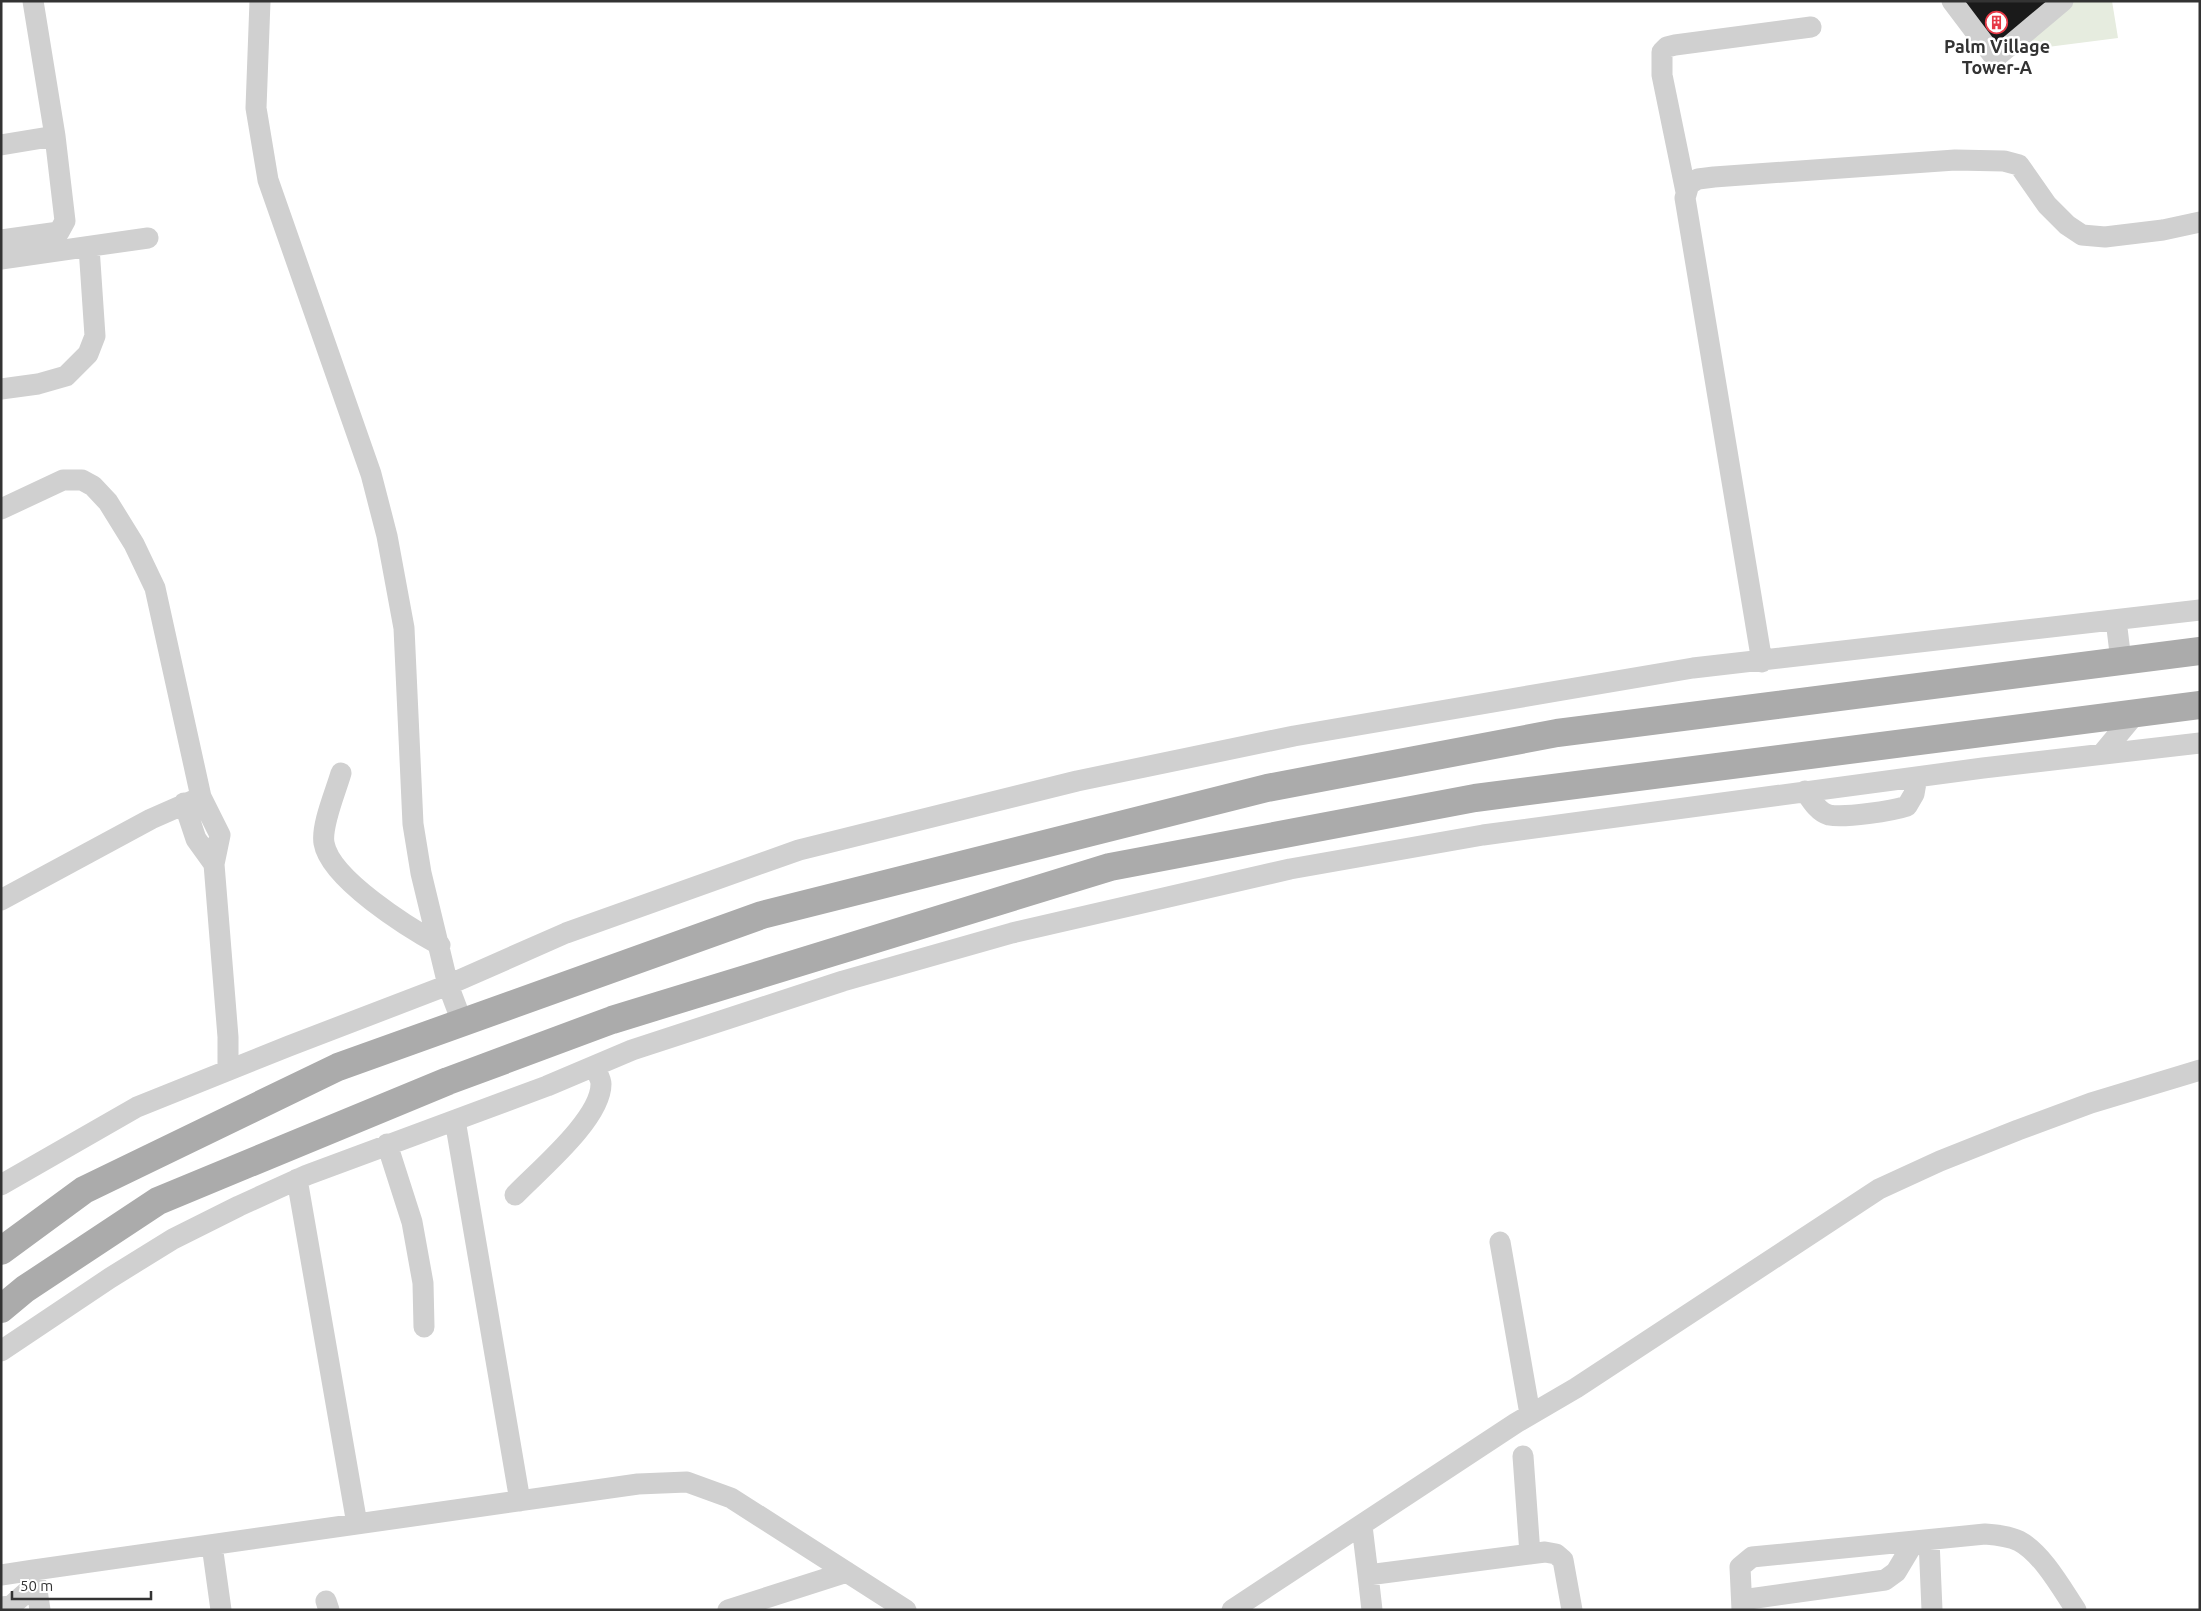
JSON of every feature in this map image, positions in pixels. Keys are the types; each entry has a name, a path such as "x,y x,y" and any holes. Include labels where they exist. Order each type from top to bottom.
{"main road":[{"path":"1,1251 84,1190 338,1067 762,915 1267,788 1557,733 2200,651"},
{"path":"1,1309 25,1289 158,1201 439,1085 612,1020 1110,867 1475,798 2200,705"}],"street":[{"path":"1,240 59,232 65,221 55,136 33,1"},
{"path":"260,1 256,108 268,180 368,464 387,536 404,628 413,824 421,873 440,945 448,985 462,1022"},
{"path":"1952,1 1995,58 2063,1"},
{"path":"1762,662 1686,192 1662,75 1662,52 1667,47 1675,45 1812,27"},
{"path":"1,144 55,136"},
{"path":"1686,192 1692,181 1714,177 1954,160 2004,160 2019,165 2047,205 2067,225 2082,235 2096,237 2163,230 2200,222"},
{"path":"1,259 148,238"},
{"path":"1,389 38,384 66,376 88,354 95,336 89,247"},
{"path":"1,508 63,480 82,480 93,486 108,502 134,544 158,595 192,800 220,834 214,864 228,1037 228,1070"},
{"path":"1,1186 137,1107 448,985 566,933 799,850 980,803 1294,736 1693,668 1762,662 2200,610"},
{"path":"2116,620 2121,661"},
{"path":"2102,754 2136,713"},
{"path":"1,1351 110,1278 173,1239 297,1179 547,1086 632,1050 736,1015 925,957 1012,933 1290,869 1484,835 1805,791 2200,743"},
{"path":"341,773 324,837 327,852 349,880 384,911 440,945"},
{"path":"1805,791 1819,810 1829,815 1895,810 1907,806 1914,794 1917,777"},
{"path":"1,900 192,800"},
{"path":"515,1195 586,1123 599,1098 601,1082 594,1066"},
{"path":"1232,1610 1530,1414 1576,1388 1880,1189 1940,1160 2091,1103 2200,1070"},
{"path":"455,1120 520,1501"},
{"path":"387,1144 412,1222 423,1283 424,1327"},
{"path":"297,1179 357,1524"},
{"path":"1500,1242 1530,1414"},
{"path":"1523,1456 1530,1554"},
{"path":"1,1575 35,1577 212,1545 638,1484 687,1482 731,1498 906,1610"},
{"path":"1362,1526 1372,1610"},
{"path":"1921,1541 1896,1572 1885,1580 1742,1605 1740,1567 1752,1557 1985,1534 2002,1535 2020,1542 2050,1572 2076,1610"},
{"path":"1921,1541 1932,1610"},
{"path":"212,1545 221,1610"},
{"path":"1368,1575 1551,1552 1560,1556 1563,1560 1572,1610"},
{"path":"728,1610 847,1572"},
{"path":"1,1608 11,1606 35,1577"},
{"path":"35,1577 40,1610"}],"shaded area":[{"path":"2074,1 2112,1 2118,38 2017,51"}],"building":[{"name":"Palm Village Tower-A","path":"1952,1 2054,1 1990,50"}],"place":[{"name":"Palm Village Tower-A","path":"1997,22"}]}
